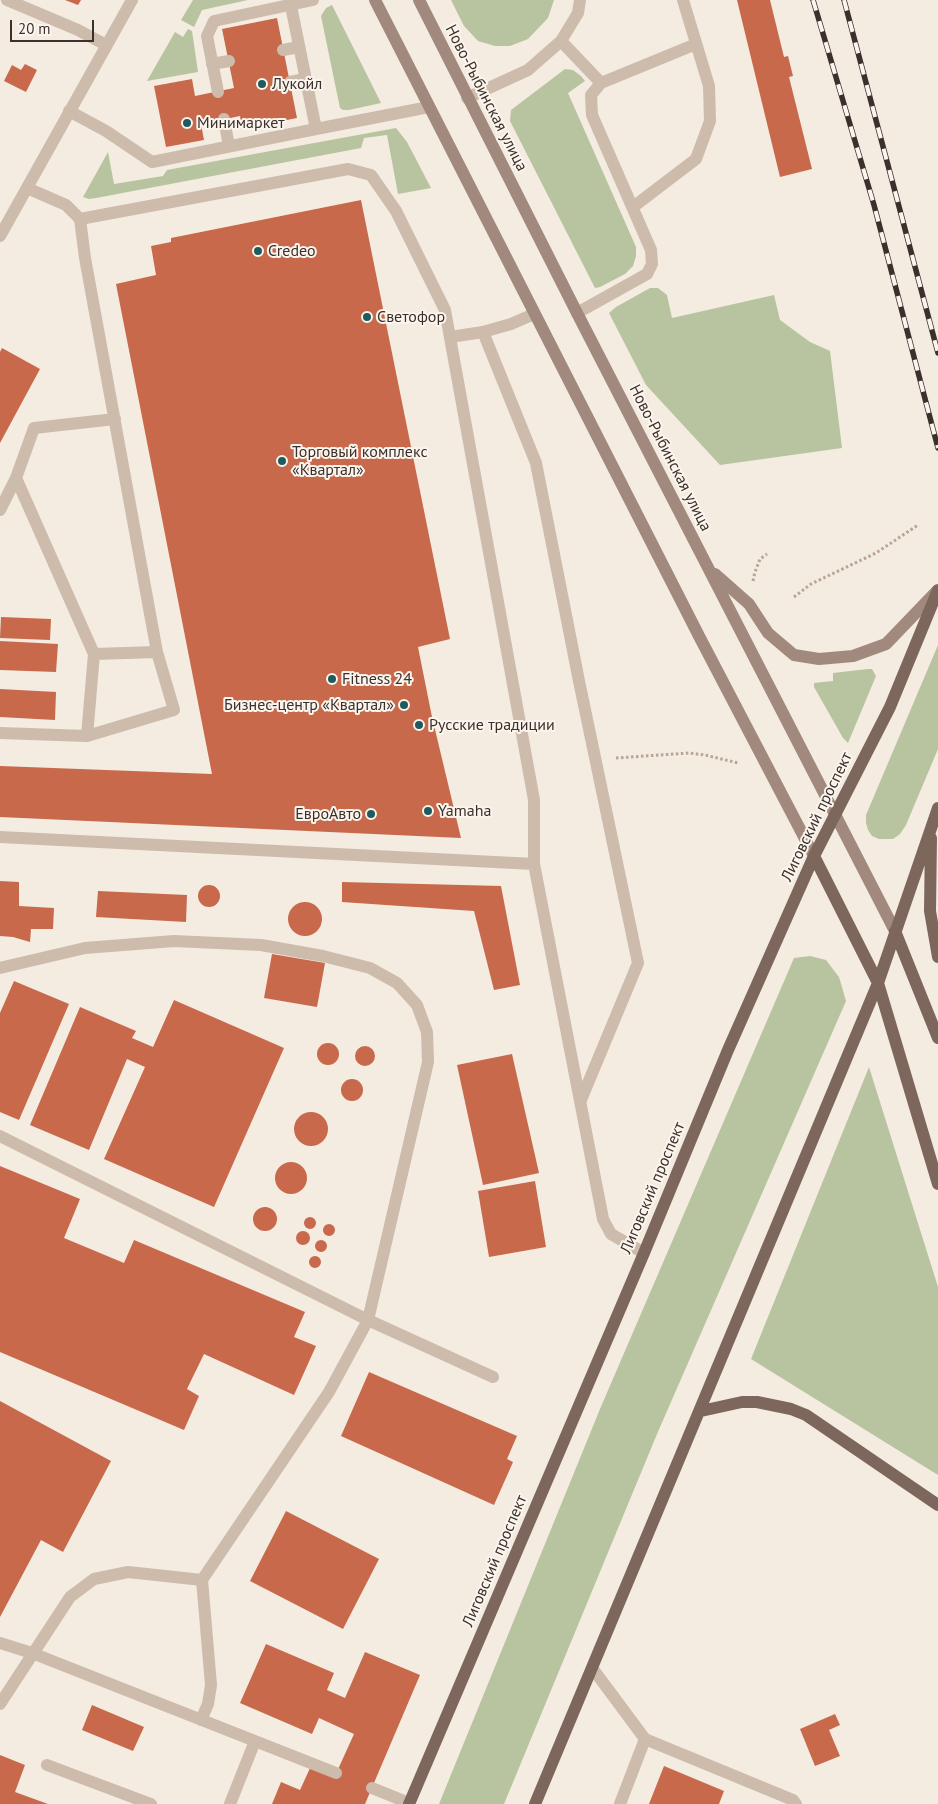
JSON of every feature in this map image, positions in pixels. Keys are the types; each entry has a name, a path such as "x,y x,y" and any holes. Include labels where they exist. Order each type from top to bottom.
{"main road":[{"path":"374,0 878,983 938,1184"},
{"name":"Ново-Рыбинская улица","path":"419,0 577,313 895,930"},
{"path":"709,568 749,604 768,633 794,655 819,659 853,656 886,644 938,591"},
{"name":"Лиговский проспект","path":"409,1803 644,1253 728,1050 814,856 890,707 938,591"},
{"path":"536,1804 878,983 938,808"},
{"path":"932,823 930,911 938,957"},
{"path":"895,930 938,1038"},
{"path":"701,1411 742,1402 757,1402 791,1409 806,1415 938,1505"}],"street":[{"path":"7,0 78,30 106,45"},
{"path":"0,236 68,111 132,0"},
{"path":"218,92 207,36 214,21 313,0"},
{"path":"467,98 528,70 561,41 578,13 580,0"},
{"path":"633,207 696,159 710,121 709,86 683,0"},
{"path":"291,6 316,129"},
{"path":"561,41 601,83"},
{"path":"577,313 647,274 652,264 651,250 592,115 591,96 601,83 696,44"},
{"path":"283,50 299,47"},
{"path":"212,64 229,61"},
{"path":"290,82 305,79"},
{"path":"68,111 106,131 152,162 429,107"},
{"path":"224,119 229,146"},
{"path":"80,219 348,168 371,175 396,211 445,310 534,800 534,864 604,1218 612,1234 644,1253"},
{"path":"0,733 87,736 174,710 157,652 85,258 80,219 66,205 27,188"},
{"path":"450,337 483,332 511,324 534,314"},
{"path":"483,332 536,463 595,760 638,963 581,1100"},
{"path":"0,510 16,478 34,428 115,419"},
{"path":"16,478 94,654 87,736"},
{"path":"94,654 157,652"},
{"path":"0,838 534,864"},
{"path":"0,968 85,948 174,941 261,945 323,956 370,968 397,983 417,1004 427,1032 428,1062 368,1320 329,1392 202,1580 211,1684 208,1704 201,1720"},
{"path":"0,1136 368,1320 493,1377"},
{"path":"0,1704 70,1597 94,1579 128,1572 202,1580"},
{"path":"0,1643 32,1653 336,1774"},
{"path":"593,1669 645,1739 793,1800 796,1804"},
{"path":"620,1804 645,1739"},
{"path":"230,1804 255,1741"},
{"path":"47,1765 151,1804"},
{"path":"372,1788 409,1803"}],"path":[{"path":"794,597 811,584 876,553 918,525"},
{"path":"753,581 754,572 760,559 767,554"},
{"path":"595,760 689,754 705,755 738,763"}],"green space":[{"path":"193,0 248,0 202,10 194,27 181,20"},
{"path":"451,0 554,0 548,18 528,39 510,46 495,46 478,41 464,26"},
{"path":"332,5 381,103 349,110 340,108 321,16 326,8"},
{"path":"188,29 192,31 198,72 147,81 175,32 183,37"},
{"path":"565,69 573,70 585,81 568,93 636,247 633,266 625,274 595,288 510,121 511,110"},
{"path":"396,128 407,142 431,188 398,194 387,135 364,138 361,148 96,198 89,199 83,197 108,152 114,184 163,176 167,170"},
{"path":"650,288 658,288 667,295 672,318 774,295 780,320 810,342 830,351 842,448 720,465 646,385 609,313"},
{"path":"938,645 938,749 906,825 900,834 893,839 879,839 872,836 868,830 866,815"},
{"path":"872,669 876,676 848,743 843,738 814,687 814,683 833,681 833,673"},
{"path":"810,956 826,960 839,977 846,1001 657,1434 504,1804 439,1804 600,1409 794,958"},
{"path":"869,1067 938,1287 938,1475 751,1359"}],"building":[{"path":"65,0 81,0 78,5"},
{"path":"737,0 770,0 784,57 788,56 793,76 789,77 812,169 780,177"},
{"name":"Лукойл","path":"277,18 297,118 242,129 240,116 201,124 204,140 166,147 154,86 192,79 195,96 234,88 222,29"},
{"path":"25,64 37,70 26,92 4,81 12,65 21,70"},
{"name":"Торговый комплекс «Квартал»","path":"361,200 450,639 418,647 432,717 461,838 0,817 0,766 212,774 116,284 156,275 151,246 171,242 171,238"},
{"path":"2,348 40,369 0,443 0,352"},
{"path":"1,617 51,619 50,640 0,638"},
{"path":"0,641 58,644 56,672 0,670"},
{"path":"0,689 56,692 55,720 0,717"},
{"path":"0,881 19,882 19,906 54,908 53,929 31,929 30,942 13,937 0,936"},
{"path":"342,882 501,886 520,985 494,990 474,911 342,902"},
{"path":"209,885 217,888 220,896 217,904 209,907 201,904 198,896 201,888"},
{"path":"98,891 187,895 186,922 96,917"},
{"path":"305,902 312,903 317,907 321,912 321,926 317,931 312,935 305,936 298,935 293,931 289,926 288,919 289,912 293,907 298,903"},
{"path":"272,954 325,963 317,1007 264,998"},
{"path":"14,981 69,1004 19,1120 0,1112 0,1013"},
{"path":"174,1000 284,1048 214,1207 104,1159 145,1067 127,1059 89,1150 30,1125 80,1007 136,1031 132,1038 153,1047"},
{"path":"328,1043 336,1046 339,1054 336,1062 328,1065 320,1062 317,1054 320,1046"},
{"path":"365,1046 372,1049 375,1056 372,1063 365,1066 358,1063 355,1056 358,1049"},
{"path":"512,1054 539,1173 483,1185 457,1065"},
{"path":"352,1079 360,1082 363,1090 360,1098 352,1101 344,1098 341,1090 344,1082"},
{"path":"311,1112 318,1113 323,1117 327,1122 327,1136 323,1141 318,1145 311,1146 304,1145 299,1141 295,1136 294,1129 295,1122 299,1117 304,1113"},
{"path":"291,1162 297,1163 302,1167 306,1172 306,1184 302,1189 297,1193 291,1194 285,1193 280,1189 276,1184 275,1178 276,1172 280,1167 285,1163"},
{"path":"0,1166 80,1199 64,1238 124,1263 134,1240 305,1312 294,1337 316,1346 294,1395 204,1354 187,1389 199,1396 184,1430 0,1352"},
{"path":"535,1181 546,1247 489,1257 478,1191"},
{"path":"265,1207 270,1208 276,1214 276,1224 270,1230 265,1231 260,1230 254,1224 253,1219 254,1214 260,1208"},
{"path":"312,1217 315,1218 315,1228 308,1229 305,1228 304,1221 305,1218"},
{"path":"327,1224 331,1224 335,1230 331,1236 327,1236 323,1232 323,1228"},
{"path":"303,1231 308,1233 310,1238 308,1243 303,1245 298,1243 296,1238 298,1233"},
{"path":"321,1240 327,1246 321,1252 315,1246"},
{"path":"313,1256 317,1256 321,1262 317,1268 313,1268 309,1264 309,1260"},
{"path":"369,1372 517,1436 507,1459 513,1462 494,1505 341,1436"},
{"path":"0,1401 111,1461 63,1552 41,1540 0,1617"},
{"path":"286,1511 379,1559 343,1629 250,1581"},
{"path":"266,1644 334,1673 327,1690 345,1698 365,1652 420,1675 365,1804 272,1804 281,1782 300,1790 311,1766 335,1776 354,1734 319,1718 312,1734 240,1703"},
{"path":"92,1705 144,1727 133,1751 82,1730"},
{"path":"835,1714 840,1725 829,1730 840,1756 815,1766 800,1729"},
{"path":"0,1755 25,1765 15,1792 48,1804 0,1804"},
{"path":"664,1766 724,1791 719,1804 649,1804"}],"railway":[{"path":"813,0 874,205 938,448"},
{"path":"844,0 938,353"}],"place":[{"name":"Лукойл","path":"262,84"},
{"name":"Минимаркет","path":"187,123"},
{"name":"Credeo","path":"258,251"},
{"name":"Светофор","path":"367,317"},
{"name":"Торговый комплекс «Квартал»","path":"282,461"},
{"name":"Fitness 24","path":"332,679"},
{"name":"Бизнес-центр «Квартал»","path":"404,705"},
{"name":"Русские традиции","path":"419,725"},
{"name":"Yamaha","path":"428,811"},
{"name":"ЕвроАвто","path":"371,814"}]}
